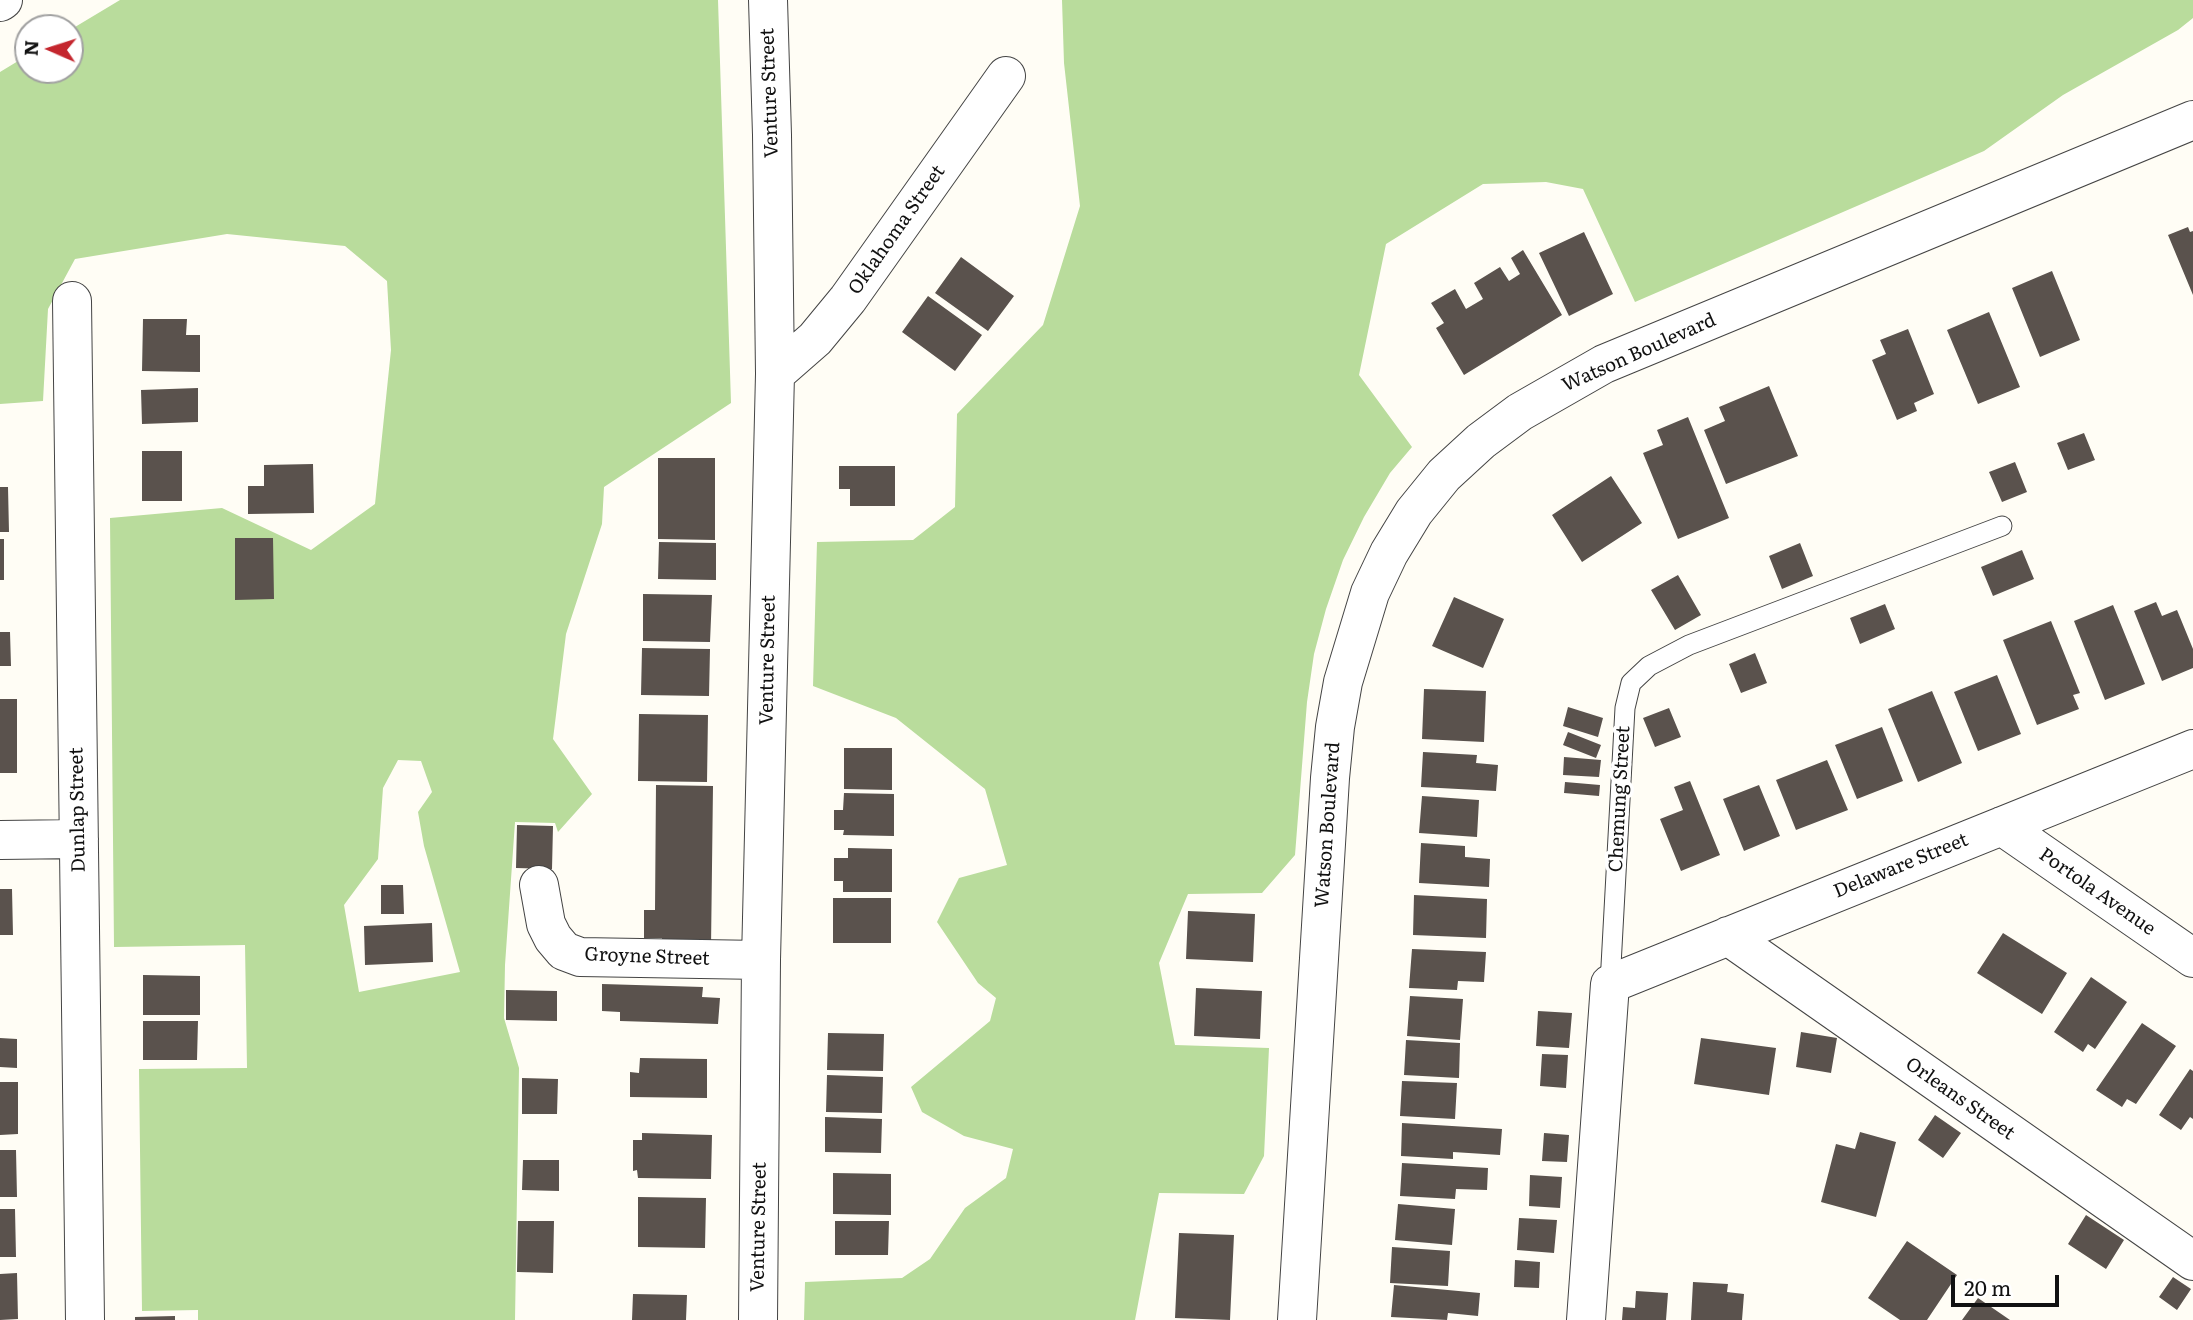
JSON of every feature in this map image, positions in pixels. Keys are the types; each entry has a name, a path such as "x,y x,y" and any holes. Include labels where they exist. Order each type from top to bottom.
{"street":[{"name":"Venture Street","path":"758,1320 761,960 775,374 768,0"},
{"name":"Oklahoma Street","path":"775,374 816,339 848,299 1006,76"},
{"name":"Watson Boulevard","path":"1297,1320 1335,727 1343,682 1370,593 1389,553 1414,512 1444,475 1480,441 1520,412 1604,364 2193,120"},
{"name":"Dunlap Street","path":"72,301 85,1320"},
{"name":"Delaware Street","path":"1609,984 2193,749"},
{"name":"Portola Avenue","path":"2002,826 2193,958"},
{"path":"0,840 79,839"},
{"name":"Groyne Street","path":"539,885 546,924 553,938 564,951 580,957 761,960"},
{"name":"Orleans Street","path":"1728,936 2193,1261"},
{"name":"Chemung Street","path":"1586,1320 1609,984"}],"lane":[{"name":"Chemung Street","path":"1609,984 1625,708 1631,683 1637,676 1649,666 1689,645 2002,526"}],"green space":[{"path":"120,0 718,0 731,403 604,487 602,524 566,634 553,739 592,794 558,832 555,823 515,822 504,1018 519,1068 515,1320 198,1320 198,1310 142,1311 139,1069 247,1068 245,945 114,947 110,518 222,508 311,550 375,504 391,350 387,281 345,246 227,234 75,259 48,309 43,401 0,404 0,72 14,64 14,84 84,84 84,22","holes":["398,760 421,761 432,792 418,812 424,846 460,972 359,992 344,905 378,859 383,788"]},
{"path":"1062,0 2193,0 2193,18 2178,30 2063,95 1984,151 1635,302 1583,189 1546,182 1483,184 1386,244 1359,375 1412,447 1390,473 1364,517 1343,560 1326,609 1314,654 1307,702 1295,855 1262,893 1188,894 1159,963 1175,1045 1269,1048 1264,1156 1244,1194 1159,1193 1135,1320 804,1320 805,1282 902,1278 930,1259 965,1208 1006,1178 1013,1149 964,1136 922,1112 911,1087 990,1021 996,998 978,983 937,922 959,878 1007,865 985,789 896,718 813,686 817,542 913,540 955,507 957,414 1043,325 1080,206 1064,63"}],"building":[{"path":"2188,227 2190,232 2193,231 2193,295 2168,235"},
{"path":"1584,232 1613,294 1569,316 1539,253"},
{"path":"1523,250 1562,315 1464,375 1436,328 1444,323 1431,303 1455,289 1466,309 1483,299 1474,283 1500,267 1509,281 1520,274 1511,258"},
{"path":"961,257 1014,296 988,331 935,293"},
{"path":"2052,271 2080,340 2040,357 2012,288"},
{"path":"928,296 982,335 955,371 902,332"},
{"path":"1989,312 2020,387 1978,404 1947,330"},
{"path":"143,319 187,319 186,335 200,335 200,372 142,371"},
{"path":"1908,329 1934,394 1914,403 1917,411 1897,420 1872,360 1886,354 1880,340"},
{"path":"1769,386 1798,456 1726,484 1704,430 1725,421 1719,407"},
{"path":"198,388 198,422 142,424 141,390"},
{"path":"1688,417 1729,518 1678,539 1643,453 1663,445 1657,430"},
{"path":"2084,433 2095,460 2068,470 2057,443"},
{"path":"142,451 182,451 182,501 142,501"},
{"path":"658,458 715,458 715,540 658,539"},
{"path":"2015,462 2027,492 2002,502 1989,472"},
{"path":"313,464 314,513 248,514 248,486 264,486 264,465"},
{"path":"839,466 895,466 895,506 850,506 850,489 839,489"},
{"path":"1611,476 1642,523 1582,562 1552,515"},
{"path":"0,487 8,487 9,532 0,532"},
{"path":"235,538 273,538 274,599 235,600"},
{"path":"0,539 4,539 4,580 0,580"},
{"path":"659,542 716,543 716,580 658,579"},
{"path":"1800,543 1813,576 1782,589 1769,556"},
{"path":"2022,550 2034,579 1993,596 1981,567"},
{"path":"1678,575 1701,615 1675,630 1651,590"},
{"path":"643,594 712,595 710,642 643,641"},
{"path":"1454,597 1504,619 1483,668 1432,646"},
{"path":"2156,602 2162,616 2177,610 2193,649 2193,668 2162,681 2134,611"},
{"path":"1885,604 1895,629 1860,644 1850,618"},
{"path":"2113,605 2145,684 2105,700 2074,621"},
{"path":"2051,621 2080,693 2073,695 2079,709 2037,725 2003,640"},
{"path":"0,632 10,632 11,666 0,666"},
{"path":"642,648 710,649 709,696 641,695"},
{"path":"1755,653 1767,683 1741,693 1729,664"},
{"path":"1997,675 2021,734 1978,751 1954,692"},
{"path":"1424,689 1486,691 1484,742 1422,739"},
{"path":"1932,691 1962,763 1918,782 1888,709"},
{"path":"0,699 17,699 17,773 0,773"},
{"path":"1568,707 1603,718 1598,737 1563,726"},
{"path":"1669,708 1681,737 1655,747 1643,718"},
{"path":"639,714 708,715 707,782 638,781"},
{"path":"1882,727 1903,781 1857,799 1835,745"},
{"path":"1568,732 1601,745 1596,758 1563,745"},
{"path":"844,748 892,748 892,790 844,789"},
{"path":"1423,752 1477,755 1476,763 1498,765 1496,791 1421,787"},
{"path":"1564,757 1601,760 1599,777 1563,775"},
{"path":"1827,760 1848,810 1796,830 1776,780"},
{"path":"1690,781 1720,855 1681,871 1660,819 1683,810 1674,787"},
{"path":"1565,782 1600,785 1599,796 1564,793"},
{"path":"656,785 713,786 711,947 662,946 662,938 644,938 644,910 655,910"},
{"path":"1759,785 1780,836 1744,851 1723,799"},
{"path":"844,793 894,794 894,836 843,835 844,830 834,830 834,810 843,810"},
{"path":"1422,796 1479,800 1477,837 1419,833"},
{"path":"517,825 553,826 552,869 516,868"},
{"path":"1421,843 1465,846 1465,857 1490,859 1489,887 1419,883"},
{"path":"848,848 892,849 892,892 843,892 843,881 834,881 834,858 848,858"},
{"path":"381,885 403,885 404,914 381,914"},
{"path":"0,889 12,889 13,935 0,935"},
{"path":"1414,895 1487,899 1486,938 1413,935"},
{"path":"833,898 891,898 891,943 833,943"},
{"path":"1188,911 1255,914 1253,962 1186,959"},
{"path":"432,923 433,962 365,965 364,926"},
{"path":"2003,933 2067,973 2042,1014 1977,973"},
{"path":"1412,949 1486,952 1484,982 1458,981 1457,990 1409,988"},
{"path":"143,975 200,976 200,1015 143,1015"},
{"path":"2091,977 2127,1002 2095,1049 2088,1044 2083,1052 2054,1032"},
{"path":"602,984 703,987 702,997 720,998 718,1024 620,1021 620,1012 602,1011"},
{"path":"1196,988 1262,991 1260,1039 1194,1036"},
{"path":"506,990 557,991 557,1021 506,1020"},
{"path":"1410,996 1463,999 1460,1040 1407,1036"},
{"path":"1538,1011 1572,1013 1569,1048 1536,1046"},
{"path":"143,1021 198,1021 197,1060 143,1060"},
{"path":"2142,1023 2176,1046 2136,1104 2127,1099 2122,1107 2096,1090"},
{"path":"1801,1032 1837,1038 1831,1073 1796,1067"},
{"path":"828,1033 884,1034 883,1071 827,1070"},
{"path":"0,1038 17,1039 17,1068 0,1067"},
{"path":"1701,1038 1776,1048 1769,1095 1694,1084"},
{"path":"1406,1040 1460,1043 1459,1078 1404,1075"},
{"path":"1542,1054 1568,1055 1566,1088 1540,1086"},
{"path":"640,1058 707,1059 707,1098 630,1097 630,1072 639,1073"},
{"path":"2190,1069 2193,1071 2193,1119 2190,1117 2181,1130 2159,1115"},
{"path":"827,1075 883,1077 882,1113 826,1112"},
{"path":"522,1078 558,1079 557,1114 522,1114"},
{"path":"1402,1081 1457,1083 1455,1119 1400,1116"},
{"path":"0,1082 18,1082 18,1134 0,1135"},
{"path":"1935,1115 1961,1133 1943,1158 1918,1140"},
{"path":"825,1117 882,1119 881,1153 825,1152"},
{"path":"1402,1123 1502,1129 1500,1155 1453,1152 1453,1159 1401,1156"},
{"path":"1860,1132 1896,1142 1876,1217 1821,1202 1836,1144 1855,1149"},
{"path":"642,1133 712,1135 711,1179 638,1178 637,1170 633,1171 633,1140 642,1140"},
{"path":"1544,1133 1569,1135 1567,1162 1542,1161"},
{"path":"0,1150 16,1150 17,1197 0,1197"},
{"path":"523,1160 559,1160 559,1191 522,1190"},
{"path":"1402,1163 1488,1168 1487,1190 1456,1189 1455,1199 1400,1196"},
{"path":"833,1173 891,1174 891,1215 833,1214"},
{"path":"1530,1175 1562,1177 1560,1208 1529,1206"},
{"path":"638,1197 706,1198 705,1248 638,1247"},
{"path":"1398,1204 1455,1209 1452,1245 1395,1240"},
{"path":"0,1209 15,1209 16,1257 0,1257"},
{"path":"2086,1215 2124,1240 2106,1269 2068,1244"},
{"path":"1519,1218 1557,1220 1554,1253 1517,1250"},
{"path":"518,1221 554,1221 553,1273 517,1272"},
{"path":"835,1221 889,1221 888,1255 835,1255"},
{"path":"1179,1233 1234,1235 1230,1320 1175,1318"},
{"path":"1907,1241 1957,1275 1927,1320 1900,1320 1868,1298"},
{"path":"1392,1247 1450,1251 1448,1286 1390,1283"},
{"path":"1515,1260 1540,1262 1539,1288 1514,1287"},
{"path":"17,1273 18,1319 0,1320 0,1274"},
{"path":"2173,1277 2191,1289 2177,1310 2159,1297"},
{"path":"1693,1282 1728,1284 1727,1292 1744,1294 1742,1320 1691,1320"},
{"path":"1394,1285 1480,1293 1478,1316 1448,1313 1447,1320 1391,1317"},
{"path":"1636,1291 1668,1293 1666,1320 1622,1320 1623,1307 1635,1308"},
{"path":"633,1294 687,1295 686,1320 632,1320"},
{"path":"1978,1298 2010,1320 1962,1320"},
{"path":"175,1316 175,1320 135,1320 135,1317"}]}
